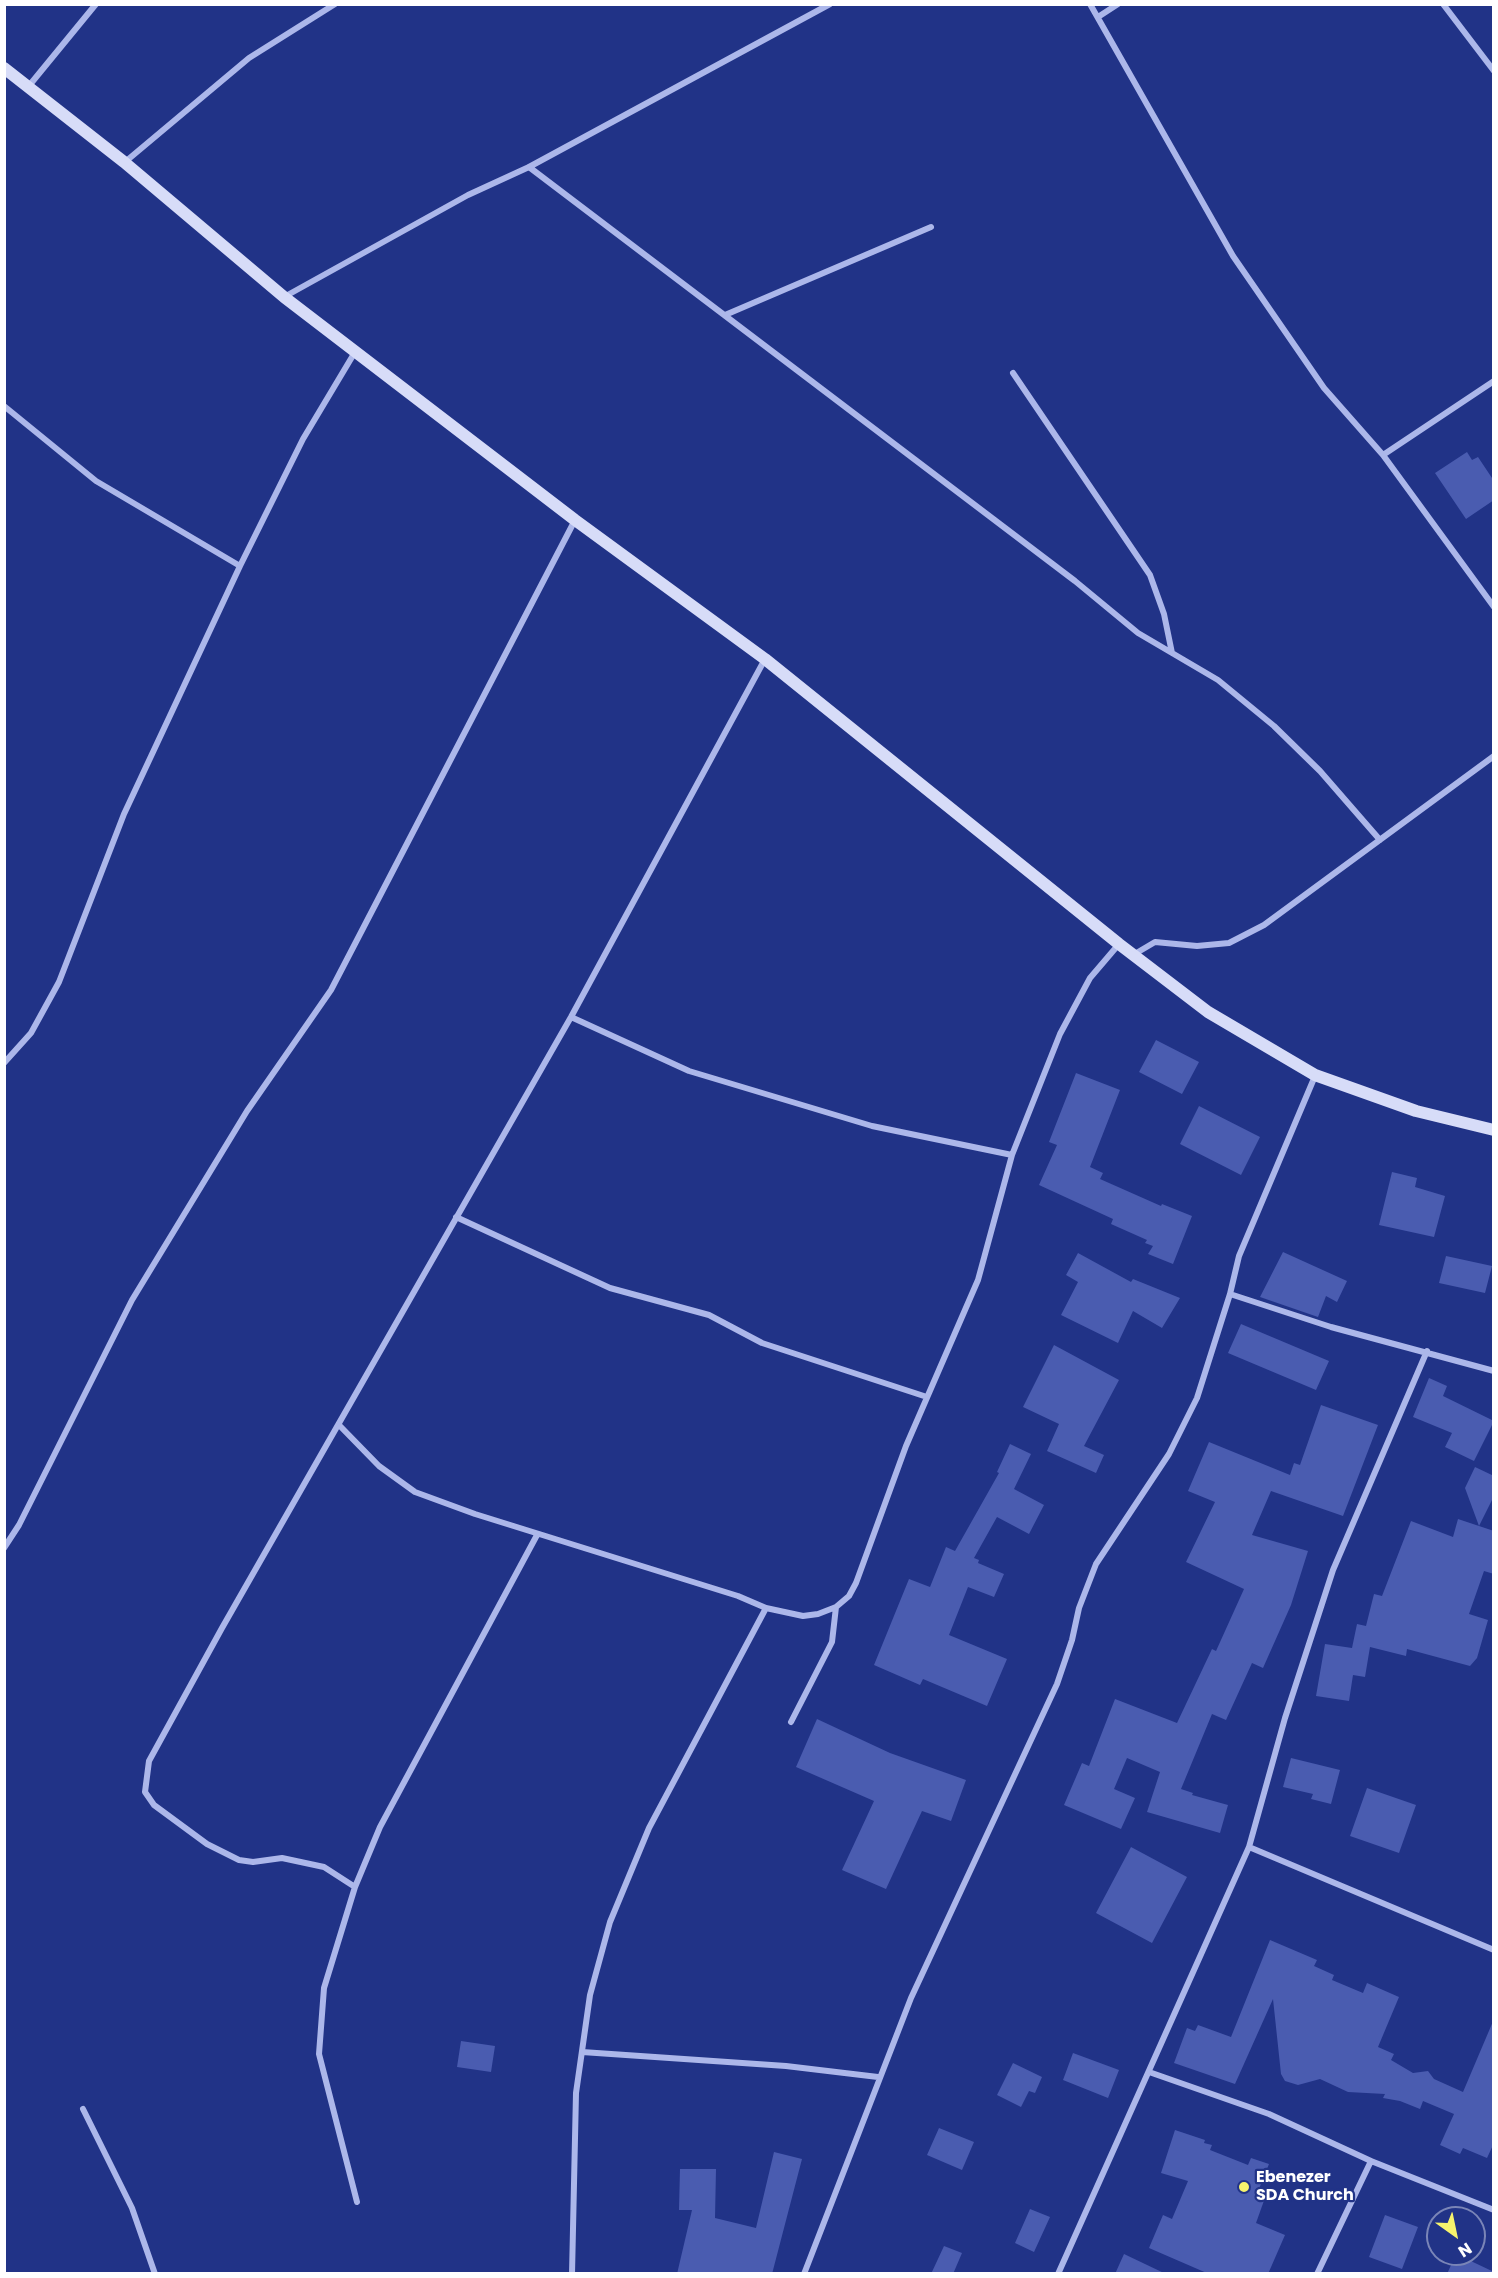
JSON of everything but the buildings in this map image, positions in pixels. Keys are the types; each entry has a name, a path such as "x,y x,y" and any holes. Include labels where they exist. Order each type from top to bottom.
{"street":[{"path":"28,87 96,4"},
{"path":"124,162 249,58 335,4"},
{"path":"284,297 468,195 529,167 830,4"},
{"path":"1090,4 1139,95 1233,256 1324,388 1383,455 1494,607"},
{"path":"1098,17 1118,4"},
{"path":"1443,4 1494,71"},
{"path":"4,68 124,162 284,297 575,520 765,659 1119,944 1208,1012 1316,1075 1416,1111 1494,1130"},
{"path":"529,167 1075,581 1138,633 1218,680 1274,726 1320,771 1380,840"},
{"path":"725,315 931,227"},
{"path":"4,1064 31,1033 59,982 124,814 240,566 303,440 355,352"},
{"path":"1013,373 1150,575 1164,614 1172,653"},
{"path":"1383,455 1494,381"},
{"path":"4,406 96,481 240,566"},
{"path":"4,1548 24,1515 132,1300 247,1111 331,990 575,520"},
{"path":"355,1887 324,1867 282,1858 253,1862 239,1860 207,1844 154,1805 145,1792 144,1783 149,1761 222,1628 571,1017 765,659"},
{"path":"1133,955 1155,942 1197,946 1229,943 1264,925 1494,756"},
{"path":"339,1425 379,1466 415,1492 537,1535 738,1596 766,1608 803,1616 818,1614 836,1607 849,1596 856,1583 927,1397 986,1258 1012,1155 1060,1034 1089,978 1119,944"},
{"path":"571,1017 689,1071 872,1126 1012,1155"},
{"path":"804,2274 878,2077 911,1998 1057,1684 1072,1640 1079,1608 1096,1564 1169,1454 1197,1398 1230,1294 1239,1256 1316,1075"},
{"path":"456,1217 609,1288 709,1315 762,1343 927,1397"},
{"path":"1230,1294 1331,1327 1427,1351 1494,1371"},
{"path":"1058,2274 1249,1847 1285,1718 1333,1570 1427,1351"},
{"path":"357,2202 319,2054 324,1988 355,1887 380,1827 537,1535"},
{"path":"791,1722 832,1642 836,1607"},
{"path":"572,2274 576,2093 590,1995 610,1922 649,1828 766,1608"},
{"path":"1249,1847 1494,1950"},
{"path":"582,2052 786,2066 878,2077"},
{"path":"1149,2072 1269,2114 1371,2161 1494,2210"},
{"path":"83,2109 132,2208 155,2274"},
{"path":"1317,2274 1371,2161"}],"place":[{"name":"Ebenezer SDA Church","path":"1244,2187"}]}
